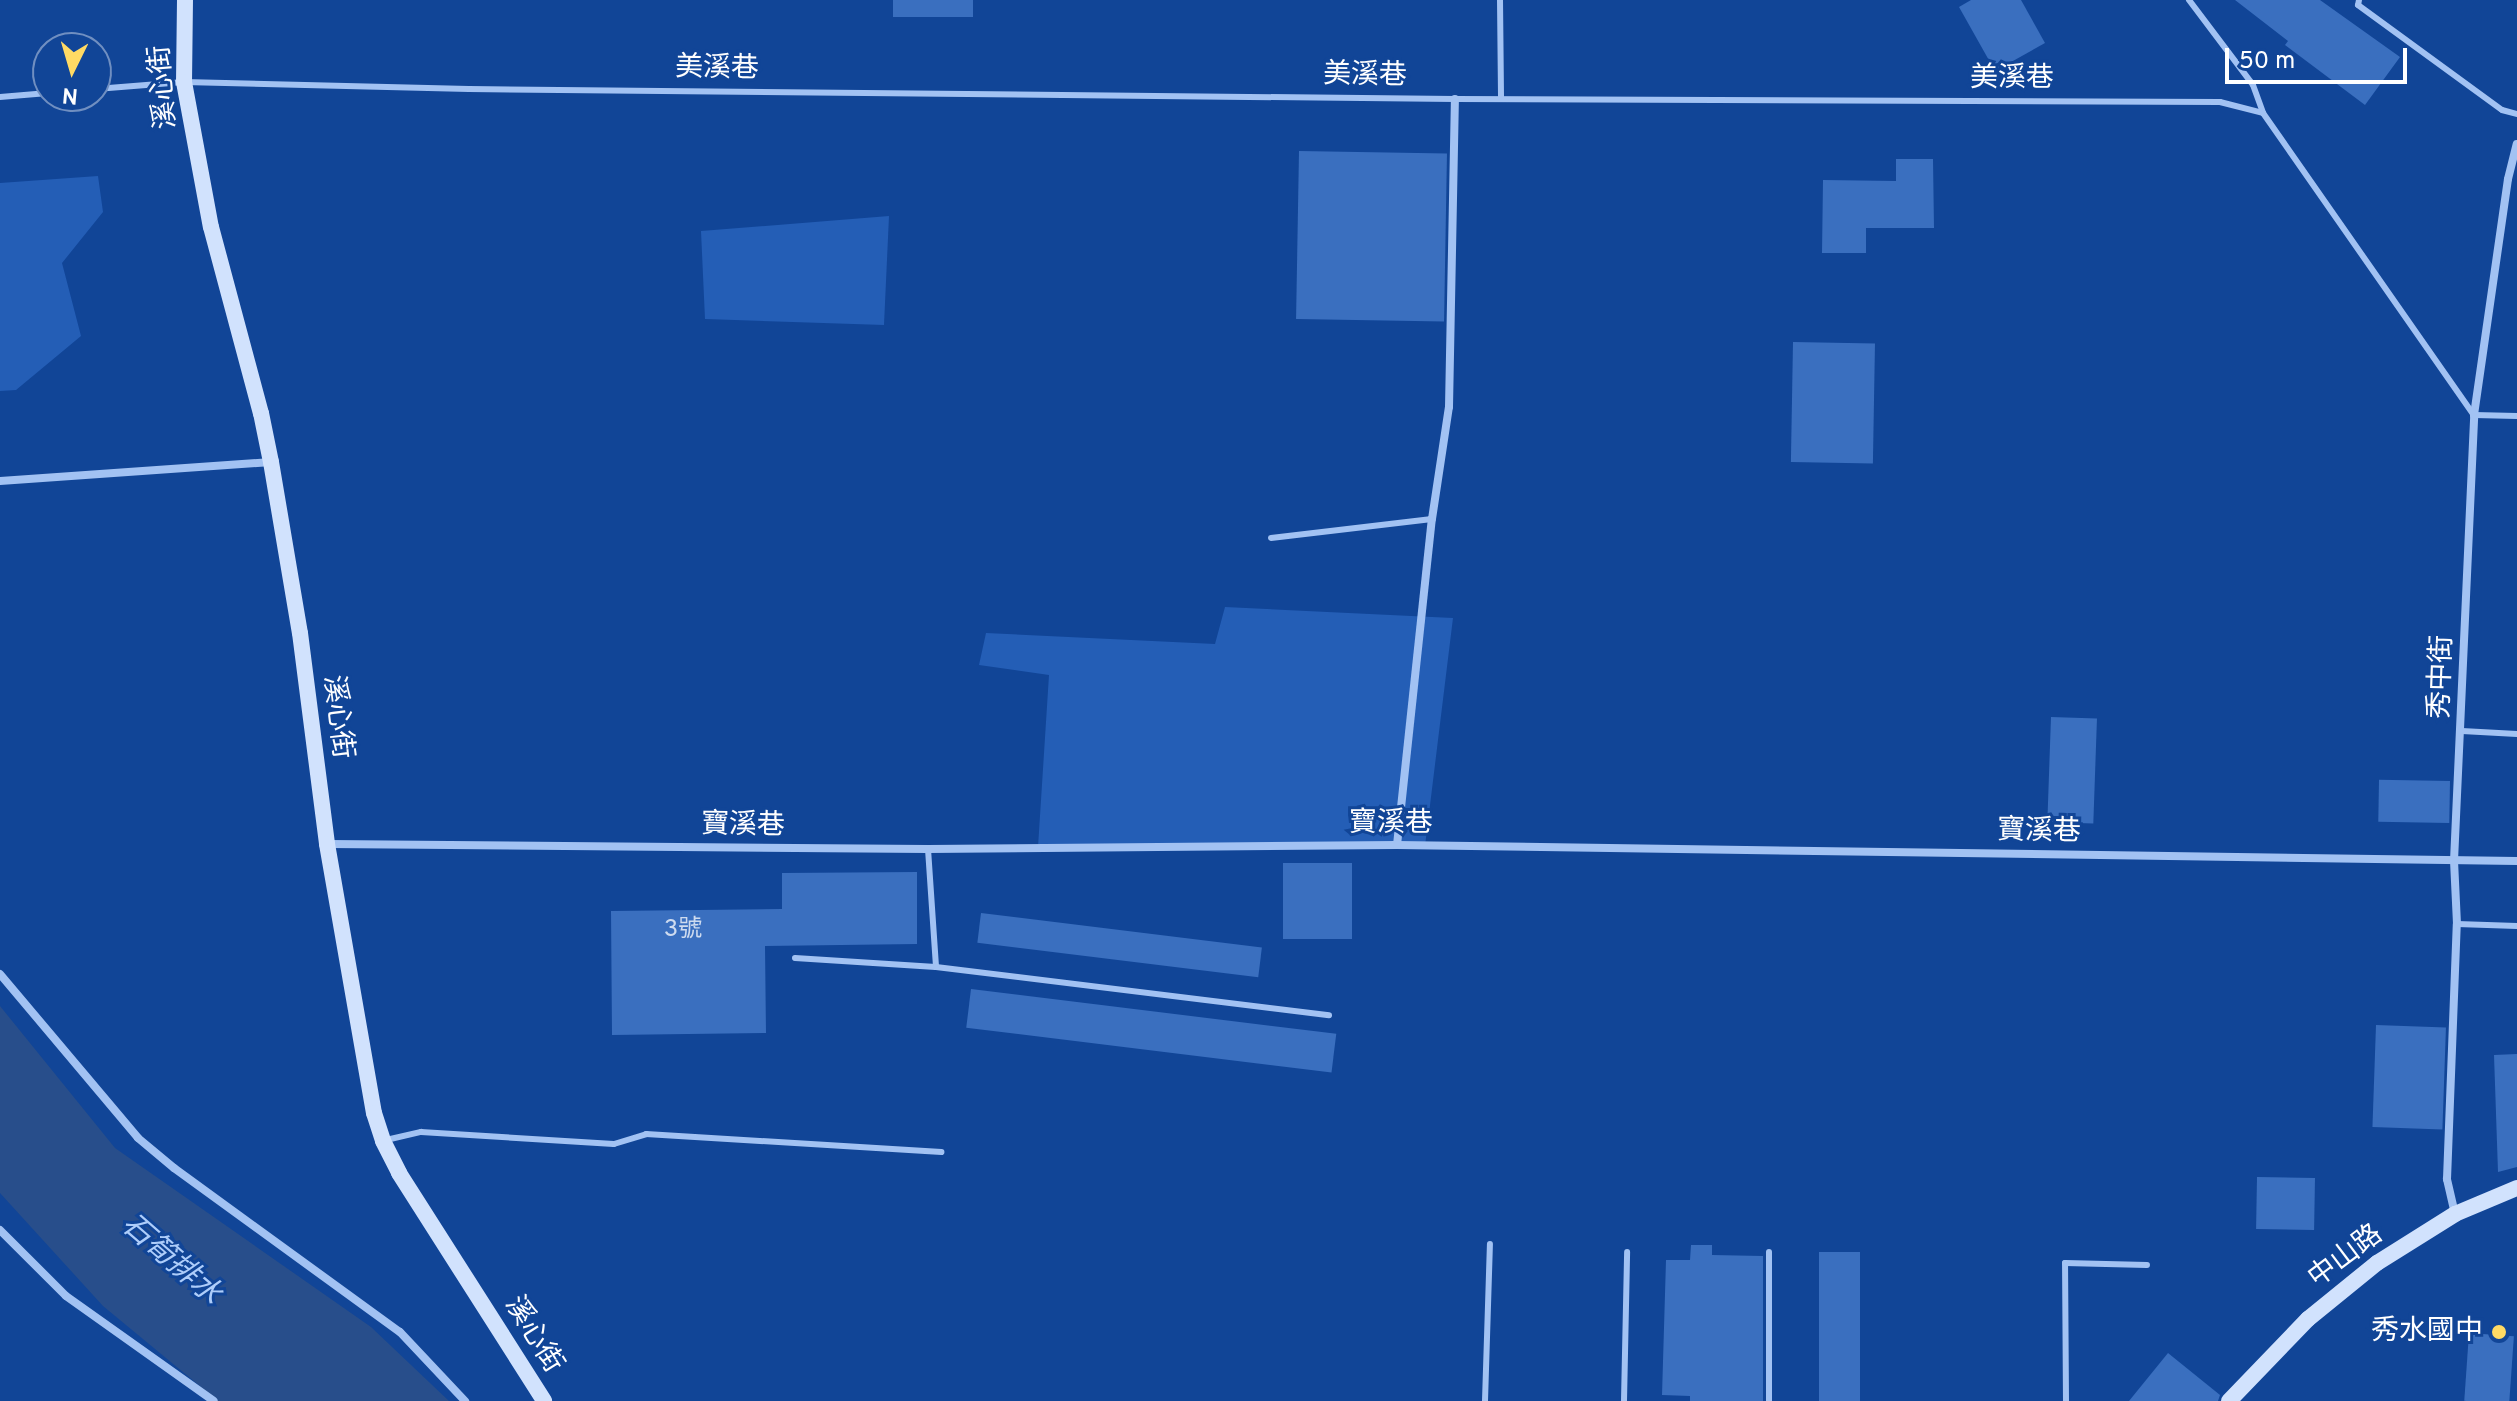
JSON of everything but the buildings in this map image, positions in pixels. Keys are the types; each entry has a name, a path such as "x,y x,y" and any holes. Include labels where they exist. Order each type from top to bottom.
{"street":[{"name":"溪心街","path":"185,0 184,82 211,227 261,413 271,462 300,633 327,844 374,1113 383,1141 544,1401"},
{"path":"1397,845 1432,519 1449,407 1455,99"},
{"name":"秀中街","path":"2455,1214 2447,1179 2457,924 2454,861 2474,415 2508,179 2517,144"},
{"path":"0,481 271,462"},
{"name":"寶溪巷","path":"327,844 928,849 1397,845 2517,861"},
{"path":"0,974 138,1138 200,1188 400,1332 465,1401"},
{"name":"中山路","path":"2229,1401 2308,1319 2377,1263 2455,1214 2517,1188"},
{"path":"0,1230 66,1296 214,1401"}],"lane":[{"path":"1500,0 1501,99"},
{"path":"2189,0 2253,85 2263,113 2474,415 2517,416"},
{"path":"2359,0 2358,5 2502,110 2517,114"},
{"name":"美溪巷","path":"112,88 184,82 469,89 1455,99 2220,102 2263,113"},
{"path":"0,97 32,94"},
{"path":"1271,538 1432,519"},
{"path":"2462,731 2517,734"},
{"path":"928,849 936,967"},
{"path":"2457,924 2517,926"},
{"path":"795,958 936,967 1329,1015"},
{"path":"383,1141 421,1132 614,1144 646,1134 941,1152"},
{"path":"1485,1401 1490,1244"},
{"path":"1624,1401 1627,1252"},
{"path":"1769,1252 1769,1401"},
{"path":"2066,1401 2065,1263 2147,1265"}],"shaded area":[{"path":"98,176 103,212 62,263 81,336 16,390 0,391 0,183"},
{"path":"889,216 884,325 705,319 701,231"},
{"path":"1225,607 1453,618 1425,846 1038,847 1049,675 979,665 986,633 1215,644"}],"water":[{"name":"石筍排水","path":"0,1006 115,1148 371,1327 449,1401 218,1401 103,1306 0,1193"}],"place":[{"name":"秀水國中","path":"2499,1332"}]}
